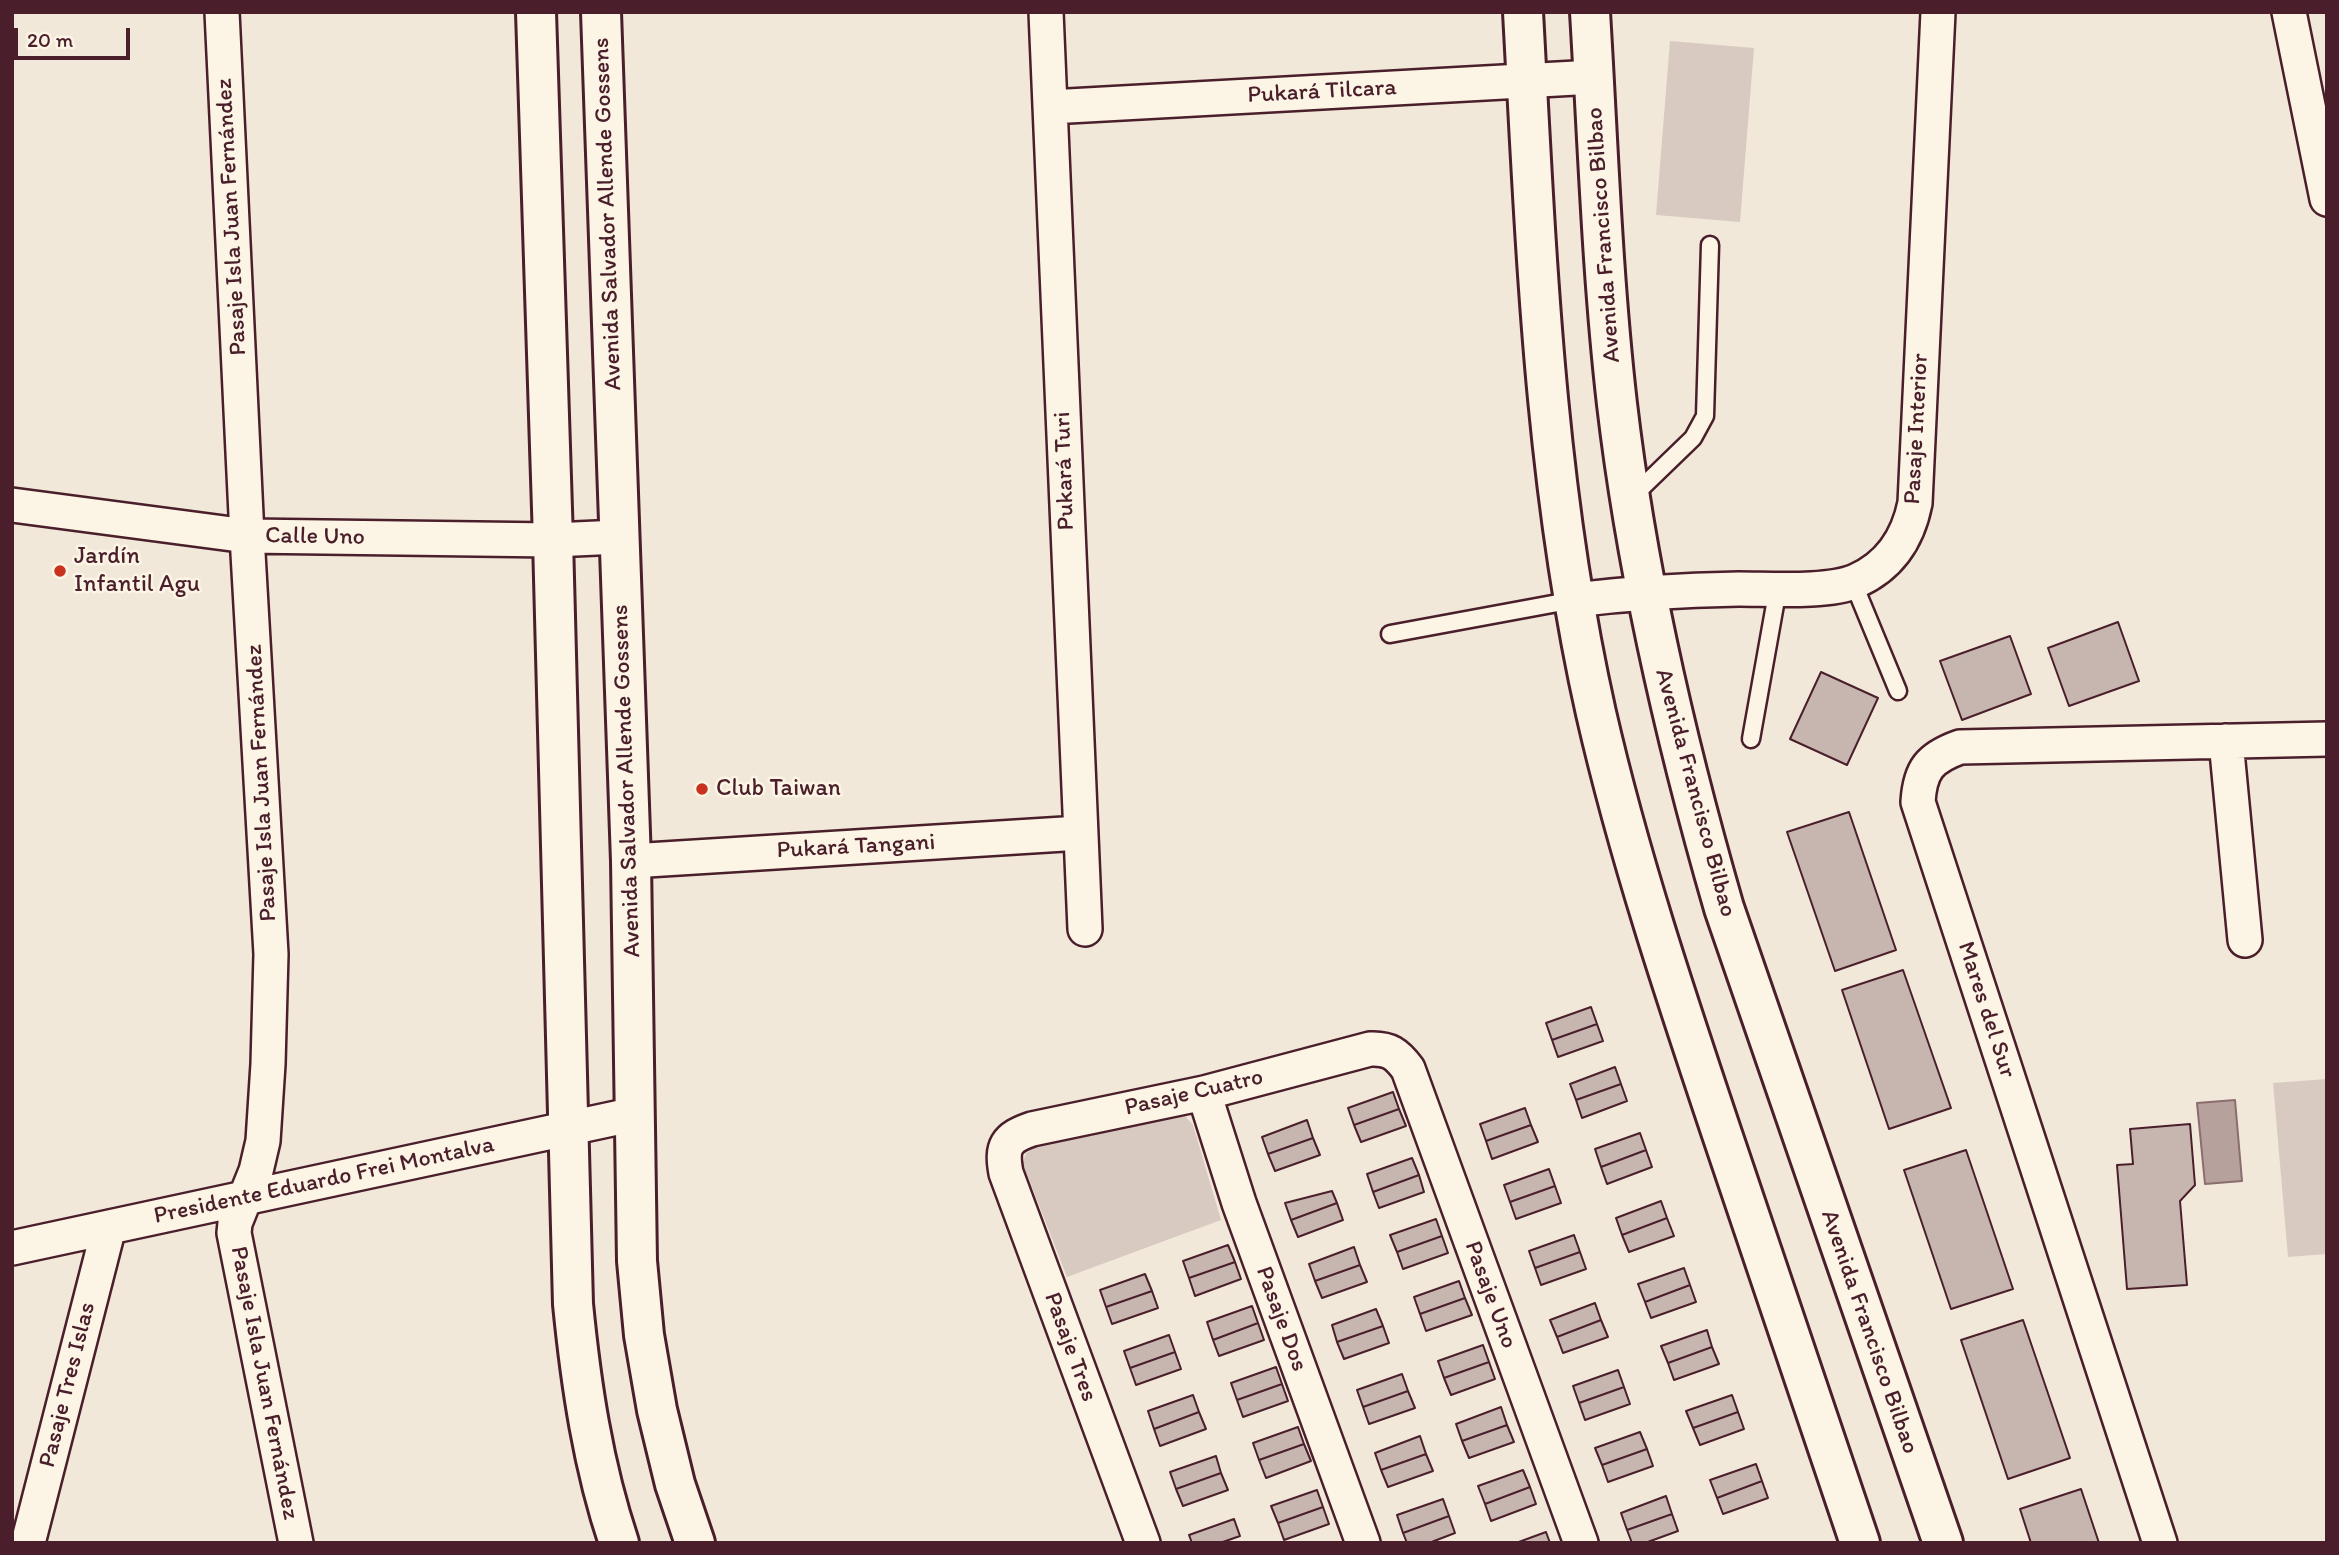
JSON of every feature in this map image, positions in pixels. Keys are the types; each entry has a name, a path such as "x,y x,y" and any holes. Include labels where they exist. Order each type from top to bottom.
{"main road":[{"path":"536,12 573,1304 579,1364 600,1477 619,1543"},
{"name":"Avenida Salvador Allende Gossens","path":"601,12 631,861 637,1261 644,1335 657,1410 675,1484 695,1543"},
{"path":"1523,12 1542,353 1555,474 1574,600 1598,723 1623,824 1656,938 1860,1543"},
{"name":"Avenida Francisco Bilbao","path":"1590,12 1608,312 1630,498 1668,697 1724,908 1942,1543"}],"street":[{"name":"Pasaje Isla Juan Fernández","path":"222,12 247,536 271,954 263,1141 256,1171 235,1223 236,1244 295,1541"},
{"name":"Pukará Turi","path":"1045,12 1085,929"},
{"name":"Pasaje Interior","path":"1574,600 1646,591 1836,587 1869,574 1895,551 1912,520 1915,503 1938,12"},
{"path":"2289,12 2327,199"},
{"name":"Pukará Tilcara","path":"1049,107 1594,77"},
{"name":"Calle Uno","path":"12,505 247,536 553,540 619,537"},
{"name":"Mares del Sur","path":"2160,1543 1918,802 1918,793 1925,769 1942,753 1960,747 2327,739"},
{"path":"2226,741 2245,940"},
{"name":"Pukará Tangani","path":"631,861 1080,833"},
{"name":"Pasaje Cuatro","path":"1004,1150 1017,1134 1032,1129 1204,1093 1370,1049 1392,1051"},
{"name":"Pasaje Uno","path":"1392,1051 1408,1069 1581,1543"},
{"name":"Pasaje Dos","path":"1204,1093 1239,1203 1363,1543"},
{"name":"Presidente Eduardo Frei Montalva","path":"12,1248 635,1114"},
{"name":"Pasaje Tres","path":"1004,1150 1006,1173 1143,1543"},
{"name":"Pasaje Tres Islas","path":"27,1543 109,1227"}],"lane":[{"path":"1630,498 1693,438 1705,416 1710,245"},
{"path":"1853,582 1898,691"},
{"path":"1751,740 1778,589"},
{"path":"1390,634 1574,600"}],"shaded area":[{"path":"1670,41 1754,48 1740,222 1656,215"},
{"path":"2327,1079 2327,1254 2288,1257 2273,1083"},
{"path":"2235,1100 2242,1181 2205,1184 2197,1103"},
{"path":"1178,1112 1193,1125 1221,1220 1067,1277 1026,1172 1023,1162 1026,1153 1043,1143"}],"building":[{"path":"2118,622 2139,681 2069,706 2048,648"},
{"path":"2010,636 2031,694 1962,720 1940,661"},
{"path":"1821,672 1878,698 1847,765 1790,739"},
{"path":"1849,812 1896,950 1835,971 1787,832"},
{"path":"1903,970 1951,1108 1889,1129 1842,990"},
{"path":"1591,1007 1597,1024 1552,1040 1546,1023"},
{"path":"1597,1024 1603,1041 1558,1057 1552,1040"},
{"path":"1615,1067 1621,1084 1576,1100 1570,1084"},
{"path":"1621,1084 1627,1101 1582,1118 1576,1100"},
{"path":"1393,1092 1399,1109 1354,1125 1348,1108"},
{"path":"1525,1108 1531,1125 1486,1141 1480,1124"},
{"path":"1399,1109 1406,1126 1361,1142 1354,1125"},
{"path":"1307,1120 1313,1138 1268,1154 1262,1137"},
{"path":"2190,1124 2195,1185 2180,1201 2187,1285 2127,1289 2117,1165 2133,1164 2130,1129"},
{"path":"1531,1125 1538,1142 1492,1159 1486,1141"},
{"path":"1640,1133 1646,1150 1601,1167 1595,1149"},
{"path":"1313,1138 1320,1155 1275,1171 1268,1154"},
{"path":"1646,1150 1652,1167 1607,1184 1601,1167"},
{"path":"1966,1150 2013,1289 1951,1309 1904,1170"},
{"path":"1412,1158 1419,1175 1373,1192 1367,1174"},
{"path":"1549,1169 1555,1186 1510,1202 1504,1185"},
{"path":"1419,1175 1424,1192 1379,1208 1373,1192"},
{"path":"1555,1186 1561,1203 1516,1219 1510,1202"},
{"path":"1332,1191 1337,1203 1291,1220 1285,1203"},
{"path":"1661,1201 1667,1218 1622,1235 1616,1218"},
{"path":"1337,1203 1343,1220 1298,1237 1291,1220"},
{"path":"1667,1218 1674,1236 1629,1252 1622,1235"},
{"path":"1436,1219 1442,1236 1397,1252 1390,1235"},
{"path":"1574,1235 1580,1252 1535,1268 1529,1251"},
{"path":"1442,1236 1448,1253 1403,1269 1397,1252"},
{"path":"1228,1245 1235,1262 1189,1278 1183,1261"},
{"path":"1354,1247 1360,1265 1315,1281 1309,1264"},
{"path":"1580,1252 1586,1269 1541,1285 1535,1268"},
{"path":"1235,1262 1241,1279 1195,1296 1189,1278"},
{"path":"1360,1265 1367,1282 1322,1298 1315,1281"},
{"path":"1684,1268 1690,1285 1645,1302 1638,1284"},
{"path":"1145,1274 1152,1291 1106,1307 1100,1290"},
{"path":"1459,1281 1465,1298 1420,1314 1414,1297"},
{"path":"1690,1285 1696,1302 1651,1318 1645,1302"},
{"path":"1152,1291 1158,1308 1112,1324 1106,1307"},
{"path":"1465,1298 1472,1315 1426,1331 1420,1314"},
{"path":"1595,1303 1601,1320 1557,1337 1550,1320"},
{"path":"1252,1306 1258,1323 1213,1340 1207,1322"},
{"path":"1376,1309 1383,1326 1337,1342 1332,1325"},
{"path":"1601,1320 1608,1337 1563,1353 1557,1337"},
{"path":"2023,1320 2070,1458 2008,1479 1961,1340"},
{"path":"1258,1323 1264,1340 1219,1356 1213,1340"},
{"path":"1383,1326 1389,1343 1344,1359 1337,1342"},
{"path":"1707,1330 1712,1347 1668,1363 1661,1346"},
{"path":"1169,1335 1175,1352 1130,1368 1124,1351"},
{"path":"1483,1345 1489,1362 1444,1378 1438,1361"},
{"path":"1712,1347 1719,1364 1674,1380 1668,1363"},
{"path":"1175,1352 1181,1369 1136,1385 1130,1368"},
{"path":"1489,1362 1495,1379 1451,1395 1444,1378"},
{"path":"1276,1367 1282,1384 1237,1400 1231,1383"},
{"path":"1618,1370 1624,1387 1579,1403 1573,1386"},
{"path":"1402,1374 1408,1391 1363,1407 1357,1390"},
{"path":"1282,1384 1288,1401 1243,1417 1237,1400"},
{"path":"1624,1387 1630,1404 1585,1420 1579,1403"},
{"path":"1408,1391 1415,1408 1369,1424 1363,1407"},
{"path":"1193,1395 1199,1412 1154,1429 1148,1411"},
{"path":"1732,1395 1738,1412 1693,1428 1686,1411"},
{"path":"1501,1407 1507,1425 1462,1441 1456,1424"},
{"path":"1199,1412 1206,1429 1160,1446 1154,1429"},
{"path":"1738,1412 1744,1429 1700,1445 1693,1428"},
{"path":"1507,1425 1514,1442 1469,1458 1462,1441"},
{"path":"1298,1427 1304,1444 1259,1460 1253,1443"},
{"path":"1640,1432 1647,1449 1602,1465 1595,1448"},
{"path":"1420,1436 1426,1454 1381,1470 1375,1453"},
{"path":"1304,1444 1311,1461 1266,1478 1259,1460"},
{"path":"1647,1449 1653,1466 1608,1482 1602,1465"},
{"path":"1426,1454 1433,1471 1388,1487 1381,1470"},
{"path":"1216,1456 1221,1473 1176,1489 1170,1472"},
{"path":"1756,1464 1762,1481 1717,1498 1710,1480"},
{"path":"1523,1470 1530,1487 1485,1504 1478,1486"},
{"path":"1221,1473 1228,1490 1183,1506 1176,1489"},
{"path":"1762,1481 1768,1498 1723,1514 1717,1498"},
{"path":"1530,1487 1536,1504 1491,1521 1485,1504"},
{"path":"2081,1489 2099,1543 2031,1543 2020,1509"},
{"path":"1317,1490 1323,1507 1278,1523 1271,1506"},
{"path":"1666,1496 1672,1514 1627,1530 1621,1513"},
{"path":"1443,1499 1449,1516 1403,1533 1397,1515"},
{"path":"1323,1507 1329,1524 1284,1540 1278,1523"},
{"path":"1672,1514 1678,1531 1645,1543 1632,1543 1627,1530"},
{"path":"1449,1516 1455,1533 1429,1543 1407,1543 1403,1533"},
{"path":"1234,1519 1240,1536 1220,1543 1192,1543 1189,1535"},
{"path":"1546,1532 1550,1543 1516,1543"}],"place":[{"name":"Jardín Infantil Agu","path":"60,571"},
{"name":"Club Taiwan","path":"702,789"}]}
